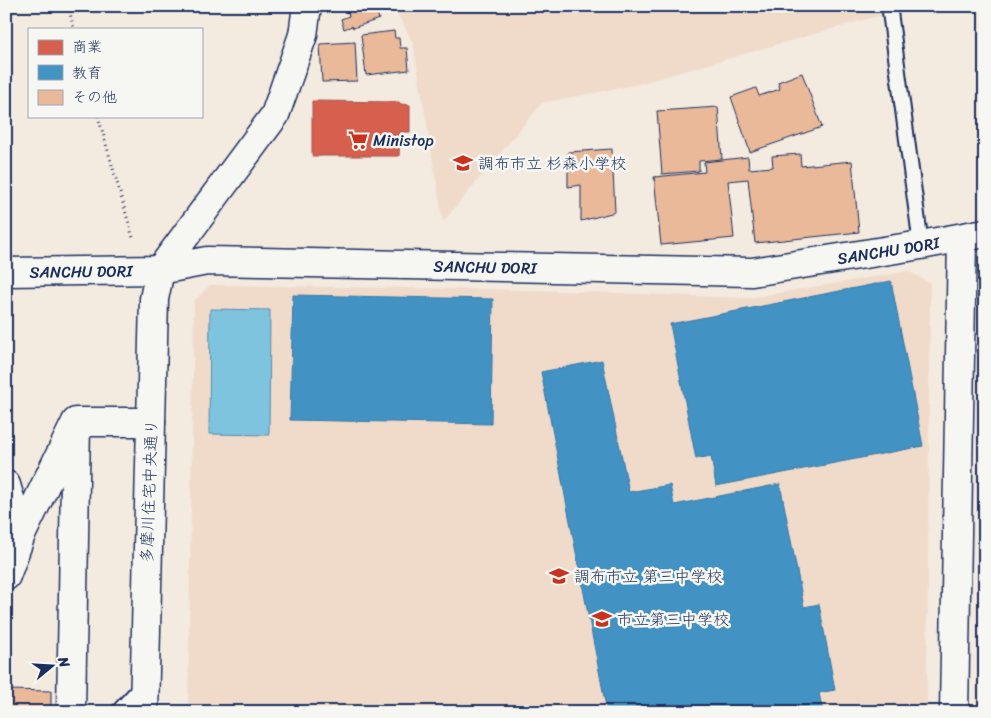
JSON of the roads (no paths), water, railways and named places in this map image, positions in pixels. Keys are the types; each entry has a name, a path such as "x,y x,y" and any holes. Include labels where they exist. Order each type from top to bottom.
{"street":[{"path":"151,270 276,115 303,35 307,6"},
{"name":"SANCHU DORI","path":"6,272 151,270 206,261 752,272 973,235 954,712"},
{"name":"多摩川住宅中央通り","path":"144,712 154,299 151,270"},
{"path":"76,422 151,422"},
{"path":"6,576 21,535 76,422"},
{"path":"71,712 76,422"},
{"path":"6,485 21,535"}],"lane":[{"path":"890,12 921,245"},
{"path":"118,712 144,683"}],"water":[{"path":"210,309 270,310 269,435 209,434"}],"place":[{"name":"Ministop","path":"358,140"},
{"name":"調布市立 杉森小学校","path":"463,163"},
{"name":"調布市立 第三中学校","path":"559,576"},
{"name":"市立第三中学校","path":"602,619"}]}
